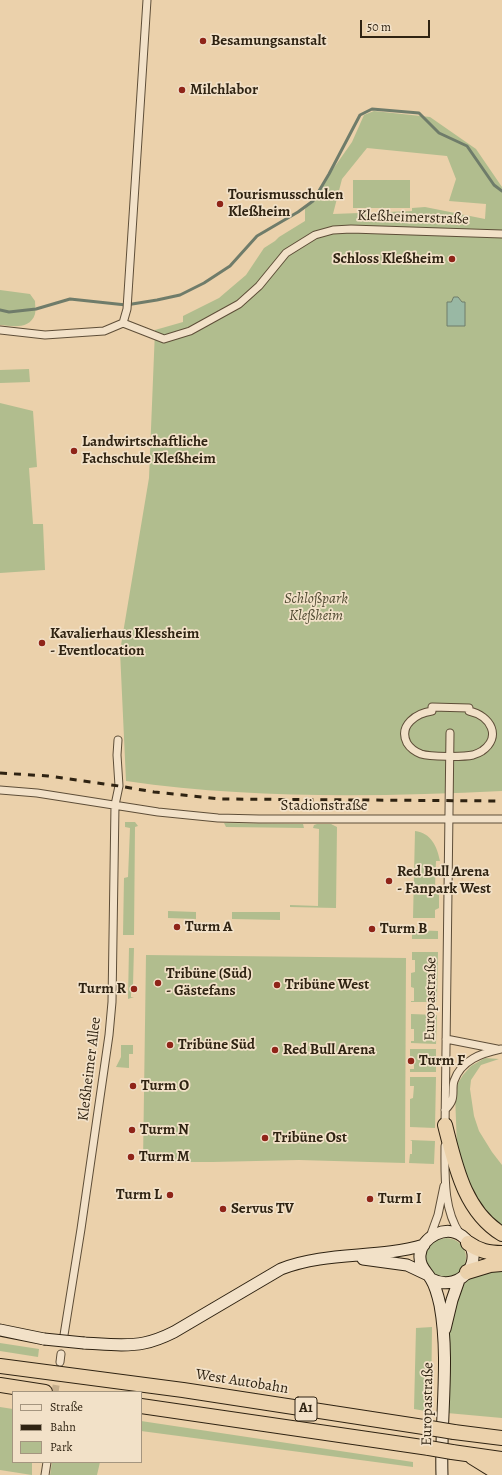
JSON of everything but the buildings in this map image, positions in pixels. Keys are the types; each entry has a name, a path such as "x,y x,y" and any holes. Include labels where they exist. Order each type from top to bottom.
{"highway":[{"path":"445,1125 455,1163 470,1199 483,1219 502,1234"},
{"path":"464,1239 478,1250 502,1253"},
{"path":"463,1276 490,1265 502,1264"},
{"name":"West Autobahn","path":"0,1366 190,1391 454,1432 502,1438"},
{"path":"0,1385 39,1391"},
{"name":"A1","path":"142,1406 502,1459"},
{"path":"478,1435 502,1431"},
{"path":"458,1452 493,1470 502,1472"}],"street":[{"path":"0,330 45,335 68,334 104,331 123,323 127,309 147,0"},
{"name":"Kleßheimerstraße","path":"123,323 164,339 190,331 239,304 259,286 286,253 315,235 333,230 351,228 502,234"},
{"path":"432,707 470,708 470,711 477,713 490,723 493,728 493,739 487,747 474,755 449,756 422,754 413,750 408,744 405,736 405,730 412,719 424,712 432,711 432,707"},
{"path":"449,819 450,733"},
{"name":"Kleßheimer Allee","path":"64,1335 82,1229 109,1035 112,1002 115,805 119,786 117,755 118,740"},
{"name":"Stadionstraße","path":"0,790 37,793 171,814 218,818 502,819"},
{"name":"Europastraße","path":"444,1334 452,1300 472,1259 471,1249 454,1225 450,1212 445,1180 449,819"},
{"path":"446,1039 502,1049"},
{"path":"445,1111 452,1100 454,1082 462,1068 469,1061 480,1055 502,1049"},
{"name":"Europastraße","path":"442,1475 444,1334 438,1298 429,1276 423,1270 420,1259 422,1250 438,1215 445,1180"},
{"path":"0,1330 44,1339 84,1343 125,1345 144,1343 174,1332 281,1269 309,1260 407,1250 444,1231 454,1232 464,1239"},
{"path":"340,1257 398,1263 414,1268 445,1283 463,1276"},
{"path":"45,1475 47,1463"}],"green space":[{"name":"Schloßpark Kleßheim","path":"374,111 430,117 476,149 502,187 502,791 361,795 267,794 173,787 126,781 120,651 149,478 155,330 183,322 183,316 219,298 246,275 264,248 305,221 305,209 352,142 364,115","holes":["367,148 447,156 456,179 449,201 486,204 485,219 425,207 412,208 412,211 333,214 342,179"]},
{"path":"353,180 410,180 410,208 353,208"},
{"path":"0,290 30,294 35,301 35,314 29,323 20,326 0,325"},
{"path":"29,369 30,382 0,383 0,370"},
{"path":"0,403 33,411 37,467 29,468 33,524 43,524 45,570 0,573"},
{"path":"125,822 135,822 138,826 135,827 134,935 123,935 124,878 128,877 130,828 125,827"},
{"path":"224,823 303,824 304,828 226,827"},
{"path":"331,824 337,827 336,908 290,907 290,905 318,906 319,829 313,828 314,825"},
{"path":"415,831 421,832 429,837 435,845 440,861 436,861 435,887 439,891 439,908 435,910 435,918 413,918"},
{"path":"168,911 196,912 196,919 168,918"},
{"path":"232,912 280,912 280,920 232,919"},
{"path":"412,930 438,931 438,939 412,939"},
{"path":"129,948 134,948 133,985 131,985 131,997 134,997 128,999"},
{"path":"412,952 438,952 437,1002 411,1002 414,1001 414,988 411,987 411,973 415,972 415,960 412,960"},
{"name":"Red Bull Arena","path":"146,955 406,958 405,1163 299,1160 143,1162"},
{"path":"411,1014 437,1015 436,1044 411,1043 411,1041 414,1041 414,1029 411,1029"},
{"path":"121,1045 133,1045 133,1054 129,1054 129,1068 116,1067 121,1057"},
{"path":"410,1049 436,1049 436,1072 410,1072 410,1069 414,1069 414,1057 410,1056"},
{"path":"485,1058 499,1059 481,1065 471,1080 470,1089 474,1116 479,1131 502,1165 502,1230 476,1204 457,1147 455,1094 458,1083 471,1066"},
{"path":"410,1077 436,1077 435,1128 410,1127 410,1099 413,1098 414,1086 410,1086"},
{"path":"410,1140 435,1141 434,1164 409,1163 410,1154 412,1154 412,1141"},
{"path":"446,1238 454,1240 460,1244 464,1250 466,1258 464,1266 460,1272 454,1276 446,1278 438,1276 432,1272 428,1266 426,1258 428,1250 432,1244 438,1240"},
{"path":"502,1269 502,1418 447,1413 448,1343 456,1299 462,1286 476,1273"},
{"path":"432,1327 431,1412 414,1409 416,1328"},
{"path":"0,1343 39,1349 38,1357 0,1351"},
{"path":"0,1407 12,1409 12,1463 32,1463 32,1475 0,1470"},
{"path":"142,1421 413,1462 413,1467 142,1431"},
{"path":"52,1463 100,1463 97,1475 50,1475"}],"shaded area":[{"path":"454,297 458,297 462,302 465,302 465,326 447,326 447,302 451,302"}],"waterway":[{"path":"0,310 9,312 36,309 70,299 126,305 180,295 204,283 230,266 257,236 298,212 313,201 360,115 372,109 419,113 439,133 467,146 494,185 502,191"}],"tunnel":[{"path":"55,1391 60,1362"}],"railway":[{"path":"0,773 48,776 154,792 221,799 502,801"}],"place":[{"name":"Besamungsanstalt","path":"203,41"},
{"name":"Milchlabor","path":"182,90"},
{"name":"Tourismusschulen Kleßheim","path":"220,204"},
{"name":"Schloss Kleßheim","path":"452,259"},
{"name":"Landwirtschaftliche Fachschule Kleßheim","path":"74,451"},
{"name":"Kavalierhaus Klessheim - Eventlocation","path":"42,643"},
{"name":"Red Bull Arena - Fanpark West","path":"389,881"},
{"name":"Turm A","path":"177,927"},
{"name":"Turm B","path":"372,929"},
{"name":"Tribüne (Süd) - Gästefans","path":"158,983"},
{"name":"Tribüne West","path":"277,985"},
{"name":"Turm R","path":"134,989"},
{"name":"Tribüne Süd","path":"170,1045"},
{"name":"Red Bull Arena","path":"275,1050"},
{"name":"Turm F","path":"411,1061"},
{"name":"Turm O","path":"133,1086"},
{"name":"Turm N","path":"132,1130"},
{"name":"Tribüne Ost","path":"265,1138"},
{"name":"Turm M","path":"131,1157"},
{"name":"Turm L","path":"170,1195"},
{"name":"Turm I","path":"370,1199"},
{"name":"Servus TV","path":"223,1209"}]}
